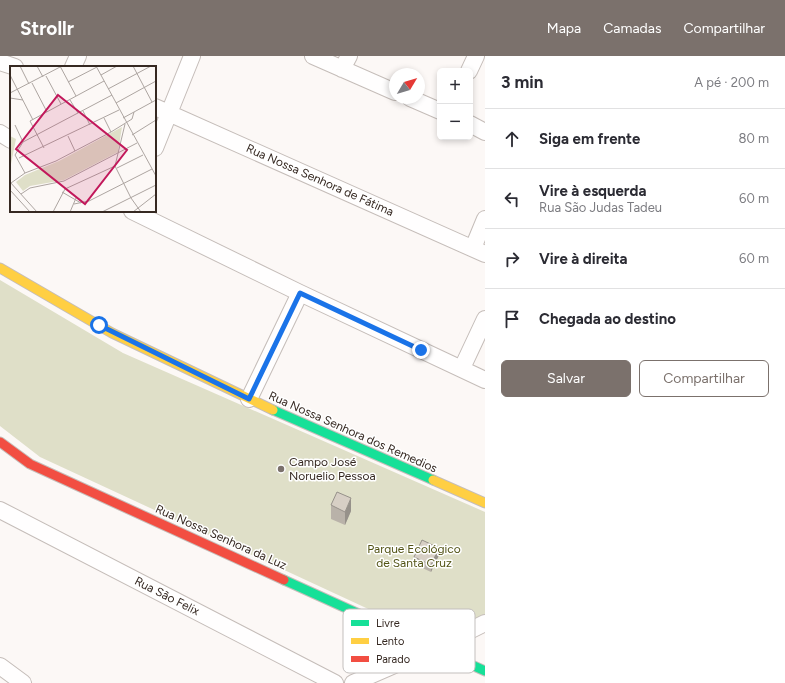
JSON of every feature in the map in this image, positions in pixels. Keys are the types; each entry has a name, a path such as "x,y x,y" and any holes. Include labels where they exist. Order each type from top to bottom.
{"street":[{"path":"73,66 78,56"},
{"path":"156,146 192,56"},
{"path":"313,56 345,63 389,89"},
{"path":"470,68 476,56"},
{"path":"0,62 12,66"},
{"path":"424,104 437,110"},
{"name":"Rua Nossa Senhora de Fátima","path":"156,107 479,251"},
{"path":"473,126 485,132"},
{"path":"0,133 10,139"},
{"path":"134,212 300,293 485,380"},
{"path":"479,251 485,219"},
{"name":"Rua Nossa Senhora dos Remedios","path":"0,268 112,332 249,399 485,503"},
{"path":"249,399 300,293"},
{"path":"462,368 485,319"},
{"name":"Rua Nossa Senhora da Luz","path":"0,442 30,464 349,609"},
{"name":"Rua São Felix","path":"0,510 335,683"},
{"path":"475,628 485,623"},
{"path":"0,666 23,683"},
{"name":"Rua Nossa Senhora da Luz","path":"475,666 485,671"},
{"path":"352,683 376,673"}],"green space":[{"name":"Parque Ecológico de Santa Cruz","path":"0,280 123,353 485,512 485,614 475,619 475,609 368,609 40,457 0,426"}],"building":[{"path":"337,492 351,498 345,512 331,505"},
{"path":"422,540 439,548 431,565 414,557"}],"traffic: fast":[{"path":"273,410 433,480"},
{"path":"284,580 348,609"},
{"path":"475,666 485,671"}],"traffic: slow":[{"path":"0,268 112,333 273,410"},
{"path":"433,480 485,503"}],"traffic: jam":[{"path":"0,442 30,464 284,580"}],"place":[{"name":"Campo José Noruelio Pessoa","path":"281,469"}],"route":[{"path":"99,325 249,399 300,293 421,350"}]}
